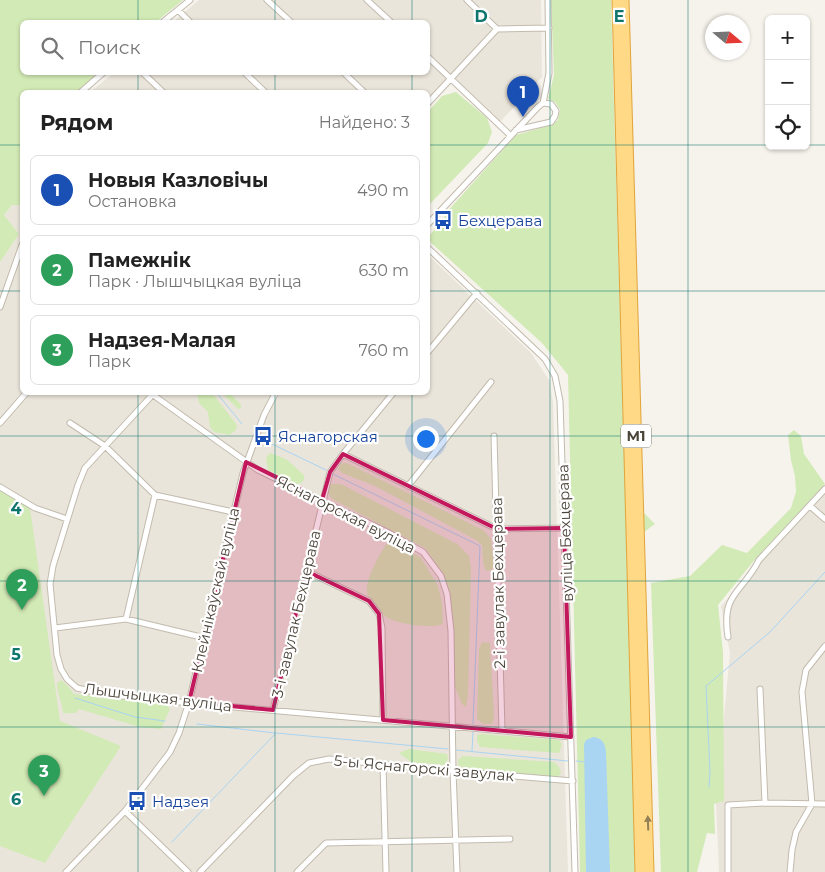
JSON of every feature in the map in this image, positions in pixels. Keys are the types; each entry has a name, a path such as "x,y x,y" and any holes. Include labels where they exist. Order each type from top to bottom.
{"highway":[{"name":"М1","path":"617,0 640,872"},
{"name":"М1","path":"624,0 649,872"}],"street":[{"path":"166,20 190,0"},
{"path":"268,0 289,20"},
{"path":"367,0 389,20"},
{"path":"467,0 497,28 549,28"},
{"path":"430,222 543,103 550,73 548,0"},
{"path":"178,10 188,20"},
{"path":"430,101 497,28"},
{"path":"430,59 511,136"},
{"path":"83,90 101,75"},
{"path":"145,75 161,90"},
{"path":"247,75 263,90"},
{"path":"346,75 362,90"},
{"path":"516,130 554,120 556,111 554,107 551,104 543,103"},
{"name":"вуліца Бехцерава","path":"430,250 545,359 555,376 560,401 575,872"},
{"path":"0,307 20,251"},
{"path":"430,350 477,293"},
{"path":"408,486 491,382"},
{"path":"0,423 24,395"},
{"name":"Лышчыцкая вуліца","path":"150,395 85,468 53,566 50,584 57,655 61,669 77,688 103,694 571,737"},
{"name":"Яснагорская вуліца","path":"155,395 258,470 389,533 424,552 441,576 447,594 451,631 457,872"},
{"name":"Клейнікаўскай вуліца","path":"66,872 125,811 170,752 179,733 205,638 246,462 264,415 274,395"},
{"name":"3-і завулак Бехцерава","path":"273,710 330,472 342,454 391,395"},
{"path":"70,423 105,446 155,495 233,512"},
{"name":"2-і завулак Бехцерава","path":"494,436 502,730"},
{"path":"342,454 497,529 564,528"},
{"path":"0,487 35,508 67,519"},
{"path":"728,637 726,620 730,601 735,592 752,573 758,560 825,489"},
{"path":"126,618 155,495"},
{"path":"810,506 825,519"},
{"path":"306,571 369,601 379,614 382,628 383,720"},
{"path":"55,628 126,618 205,638"},
{"path":"790,872 796,832 812,804 802,692 806,670 825,646"},
{"path":"760,689 765,803"},
{"name":"5-ы Яснагорскі завулак","path":"200,872 293,776 309,763 329,759 572,781"},
{"path":"383,765 386,872"},
{"path":"728,872 728,805 765,803 825,804"},
{"path":"125,811 188,872"},
{"path":"297,872 326,843 510,838"}],"highlighted area":[{"path":"343,454 497,529 564,528 571,737 383,720 379,614 369,601 306,571 273,710 189,702 246,462 322,500 330,472"}],"shaded area":[{"path":"199,0 541,0 542,77 500,122 451,74 430,97 430,90 93,90 111,75 430,75 430,20 175,20"},
{"path":"12,205 20,205 20,395 430,395 430,257 531,353 549,380 553,402 568,872 0,872 0,262 19,234 4,215"},
{"path":"825,493 825,872 719,872 716,803 730,653 721,606"}],"green space":[{"path":"0,0 183,0 158,20 20,20 20,75 97,75 79,90 20,90 20,205 12,205 4,215 19,234 0,262"},
{"path":"551,0 611,0 636,872 580,872 568,375 542,343 430,242 430,235 444,219 445,214 516,135 551,125 558,120 560,110 555,102 548,99 554,75"},
{"path":"456,92 487,118 492,132 488,143 430,204 430,110 442,96"},
{"path":"197,395 214,395 237,425 236,430 229,435 214,432 210,427 208,412 199,403"},
{"path":"224,395 232,395 241,405 241,408 238,409"},
{"path":"794,430 801,436 804,454 825,484 752,563 718,605 723,652 724,801 714,804 715,834 707,833 697,872 661,872 651,583 690,576 722,545 747,553 791,508 796,492 788,435"},
{"path":"270,453 286,459 304,475 304,480 296,484 268,470 266,458"},
{"path":"341,463 347,463 483,530 491,539 494,565 491,571 485,570 482,545 476,540 375,486 342,473 338,469"},
{"path":"331,484 341,484 457,544 469,556 471,569 468,694 466,707 462,704 455,687 453,626 448,588 440,569 425,548 332,499 328,493"},
{"path":"0,488 30,508 60,721 121,746 45,863 0,846"},
{"path":"643,512 655,524 644,532"},
{"path":"388,541 393,541 421,558 438,586 442,604 443,624 423,626 391,620 385,616 369,597 367,592 368,580"},
{"path":"482,642 490,643 494,716 492,724 483,724 477,719 479,649"},
{"path":"61,680 74,694 166,704 170,709 161,729 140,727 79,709 76,713 63,713 57,687 57,683"},
{"path":"477,735 559,740 562,744 559,753 480,747"},
{"path":"409,749 447,754 448,759 444,765 411,762 399,753"},
{"path":"463,756 554,762 559,767 561,773 558,777 466,769 458,765 458,760"}],"water":[{"path":"593,737 603,742 606,752 610,872 586,872 584,744 586,740"}],"waterway":[{"path":"218,395 242,424"},
{"path":"272,444 326,470"},
{"path":"333,474 480,546 473,724"},
{"path":"709,787 706,686 770,632 825,572"},
{"path":"75,698 135,717 165,721"},
{"path":"197,724 275,733"},
{"path":"472,751 473,732"},
{"path":"172,842 276,733 448,749"},
{"path":"456,750 568,761"},
{"path":"576,761 585,762"}],"place":[{"name":"Новыя Казловічы","path":"523,117"},
{"name":"Бехцерава","path":"443,220"},
{"name":"Яснагорская","path":"263,436"},
{"name":"Памежнік","path":"22,610"},
{"name":"Надзея-Малая","path":"44,796"},
{"name":"Надзея","path":"137,801"}]}
